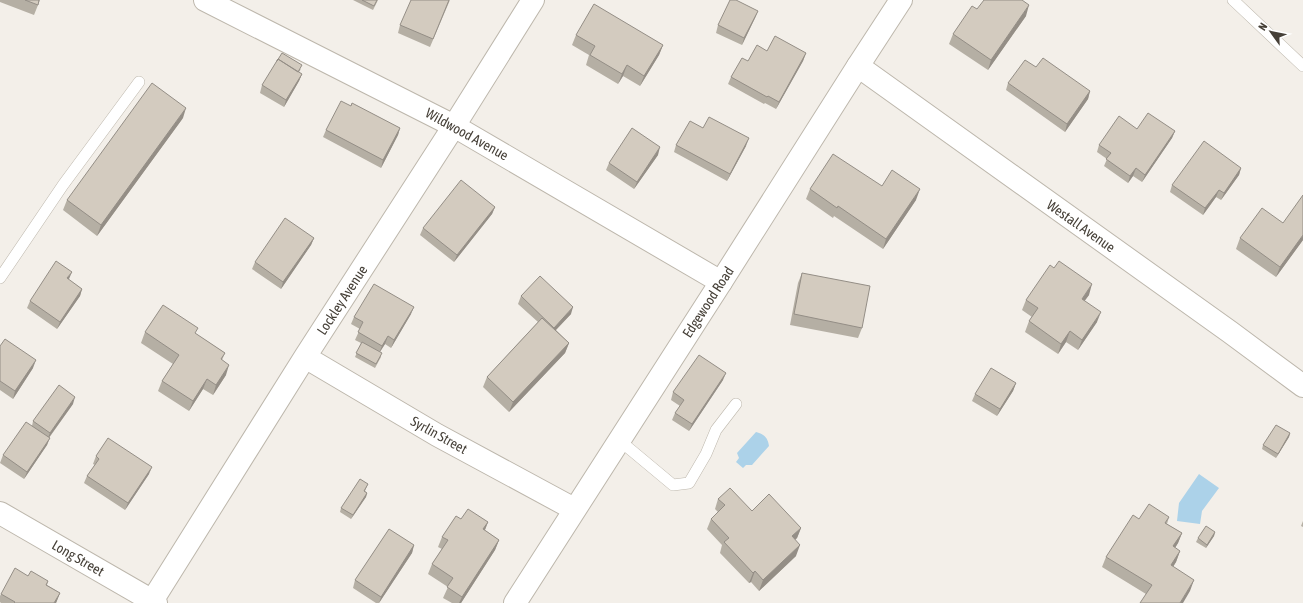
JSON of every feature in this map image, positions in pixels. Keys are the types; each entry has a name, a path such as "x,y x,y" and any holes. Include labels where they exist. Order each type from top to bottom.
{"street":[{"name":"Wildwood Avenue","path":"205,0 454,126 721,282"},
{"name":"Lockley Avenue","path":"154,602 305,357 454,126 533,0"},
{"name":"Edgewood Road","path":"515,603 901,0"},
{"name":"Westall Avenue","path":"858,66 1303,386"},
{"name":"Syrlin Street","path":"305,357 436,435 574,509"},
{"name":"Long Street","path":"0,513 154,602"}],"lane":[{"path":"1232,0 1303,66"},
{"path":"0,278 63,185 139,82"},
{"path":"619,440 673,485 689,483 706,454 716,430 736,404"}],"water":[{"path":"756,432 765,437 769,446 752,465 746,465 743,468 736,462 739,458 737,453"},
{"path":"1199,474 1219,488 1202,511 1200,524 1177,521 1179,503"}],"building":[{"path":"25,0 39,0 38,5"},
{"path":"362,0 377,0 374,6"},
{"path":"411,0 449,0 433,39 400,25"},
{"path":"730,0 736,0 758,11 744,38 718,25"},
{"path":"984,0 1022,0 1029,5 991,60 953,34 972,6 977,9"},
{"path":"594,4 663,45 644,76 627,65 622,74 590,55 595,46 576,35"},
{"path":"775,36 806,53 779,102 731,77 742,58 748,61 757,45 767,51"},
{"path":"282,53 302,65 298,72 278,59"},
{"path":"1043,58 1090,91 1067,124 1008,83 1025,60 1036,67"},
{"path":"278,59 302,74 286,100 262,85"},
{"path":"152,83 186,108 101,225 67,200"},
{"path":"341,101 351,106 352,103 400,128 383,160 326,130"},
{"path":"1148,113 1175,131 1145,175 1136,168 1130,176 1106,159 1111,153 1099,145 1119,116 1137,129"},
{"path":"709,117 749,138 730,174 676,145 690,121 703,128"},
{"path":"632,128 660,147 637,182 609,163"},
{"path":"1204,141 1241,168 1224,193 1219,190 1205,208 1172,185"},
{"path":"833,154 882,186 892,170 920,189 886,239 810,189"},
{"path":"461,180 495,207 457,255 423,228"},
{"path":"1303,195 1303,235 1280,267 1240,238 1262,208 1283,223"},
{"path":"285,218 314,238 283,282 255,262"},
{"path":"56,261 72,272 67,278 82,289 60,322 30,301"},
{"path":"1059,261 1092,284 1082,299 1101,312 1082,340 1070,331 1061,344 1029,321 1038,308 1026,300 1050,265 1054,268"},
{"path":"802,273 870,286 862,328 794,314"},
{"path":"540,276 573,307 554,328 521,296"},
{"path":"374,284 414,307 394,340 388,336 382,346 358,332 363,322 354,317"},
{"path":"163,305 198,328 195,333 225,353 221,359 229,365 216,385 207,379 193,401 162,381 179,355 145,332"},
{"path":"542,318 569,343 513,402 487,377"},
{"path":"5,339 36,360 15,391 0,381 0,346"},
{"path":"362,342 382,353 376,364 356,353"},
{"path":"699,355 726,373 692,424 675,413 684,400 673,392"},
{"path":"991,368 1016,383 1000,409 975,394"},
{"path":"59,385 75,397 50,433 33,421"},
{"path":"26,422 50,438 27,472 3,455"},
{"path":"1276,425 1290,433 1278,454 1263,445"},
{"path":"108,438 152,467 128,503 87,476 99,459 96,456"},
{"path":"360,479 368,484 364,491 367,493 353,515 341,508"},
{"path":"730,488 752,511 769,494 801,528 792,536 800,545 763,580 755,571 753,573 724,542 729,538 711,519 725,505 718,499"},
{"path":"1149,504 1169,517 1165,523 1182,533 1173,546 1180,551 1171,565 1194,580 1180,603 1140,603 1152,585 1106,557 1133,515 1139,519"},
{"path":"468,509 488,522 483,529 499,540 462,597 447,587 453,578 432,564 448,540 442,537 456,516 461,519"},
{"path":"1206,526 1215,532 1207,545 1198,538"},
{"path":"389,529 414,545 381,597 355,580"},
{"path":"15,568 28,576 31,571 48,581 46,585 60,593 54,603 14,603 15,602 1,594"}]}
